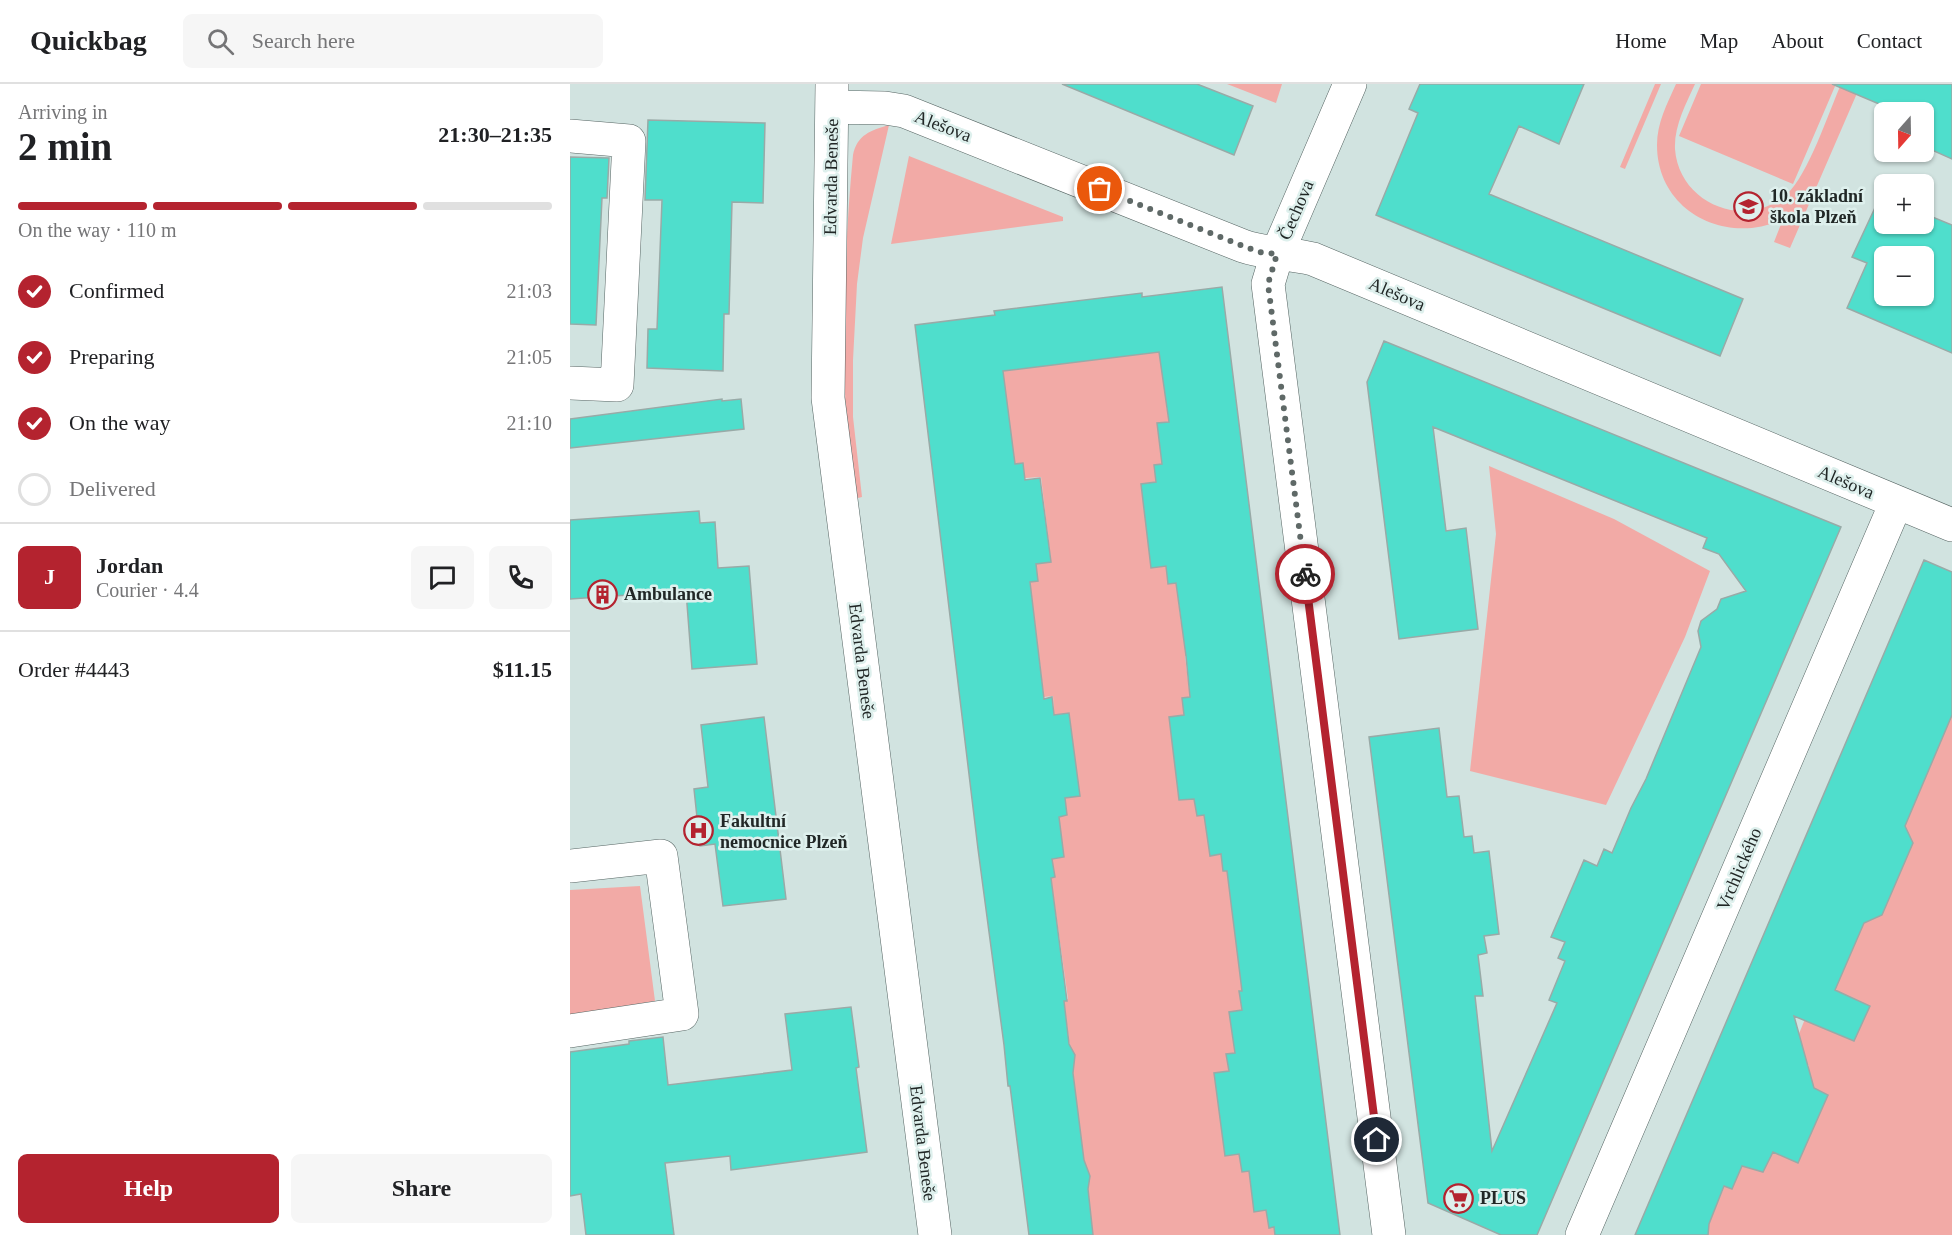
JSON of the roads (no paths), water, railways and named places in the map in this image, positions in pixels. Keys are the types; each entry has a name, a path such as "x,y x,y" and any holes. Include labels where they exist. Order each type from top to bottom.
{"street":[{"name":"Čechova","path":"1350,84 1277,254 1268,284 1389,1235"},
{"name":"Alešova","path":"832,96 878,108 904,111 1259,252 1313,259 1952,525"},
{"name":"Edvarda Beneše","path":"832,96 828,398 935,1235"},
{"path":"570,136 629,141 617,385 570,383"},
{"name":"Vrchlického","path":"1582,1235 1896,503"},
{"path":"570,867 661,856 682,1014 570,1031"}],"place":[{"name":"10. základní škola Plzeň","path":"1749,206"},
{"name":"Ambulance","path":"603,594"},
{"name":"Fakultní nemocnice Plzeň","path":"699,831"},
{"name":"PLUS","path":"1459,1198"}]}
